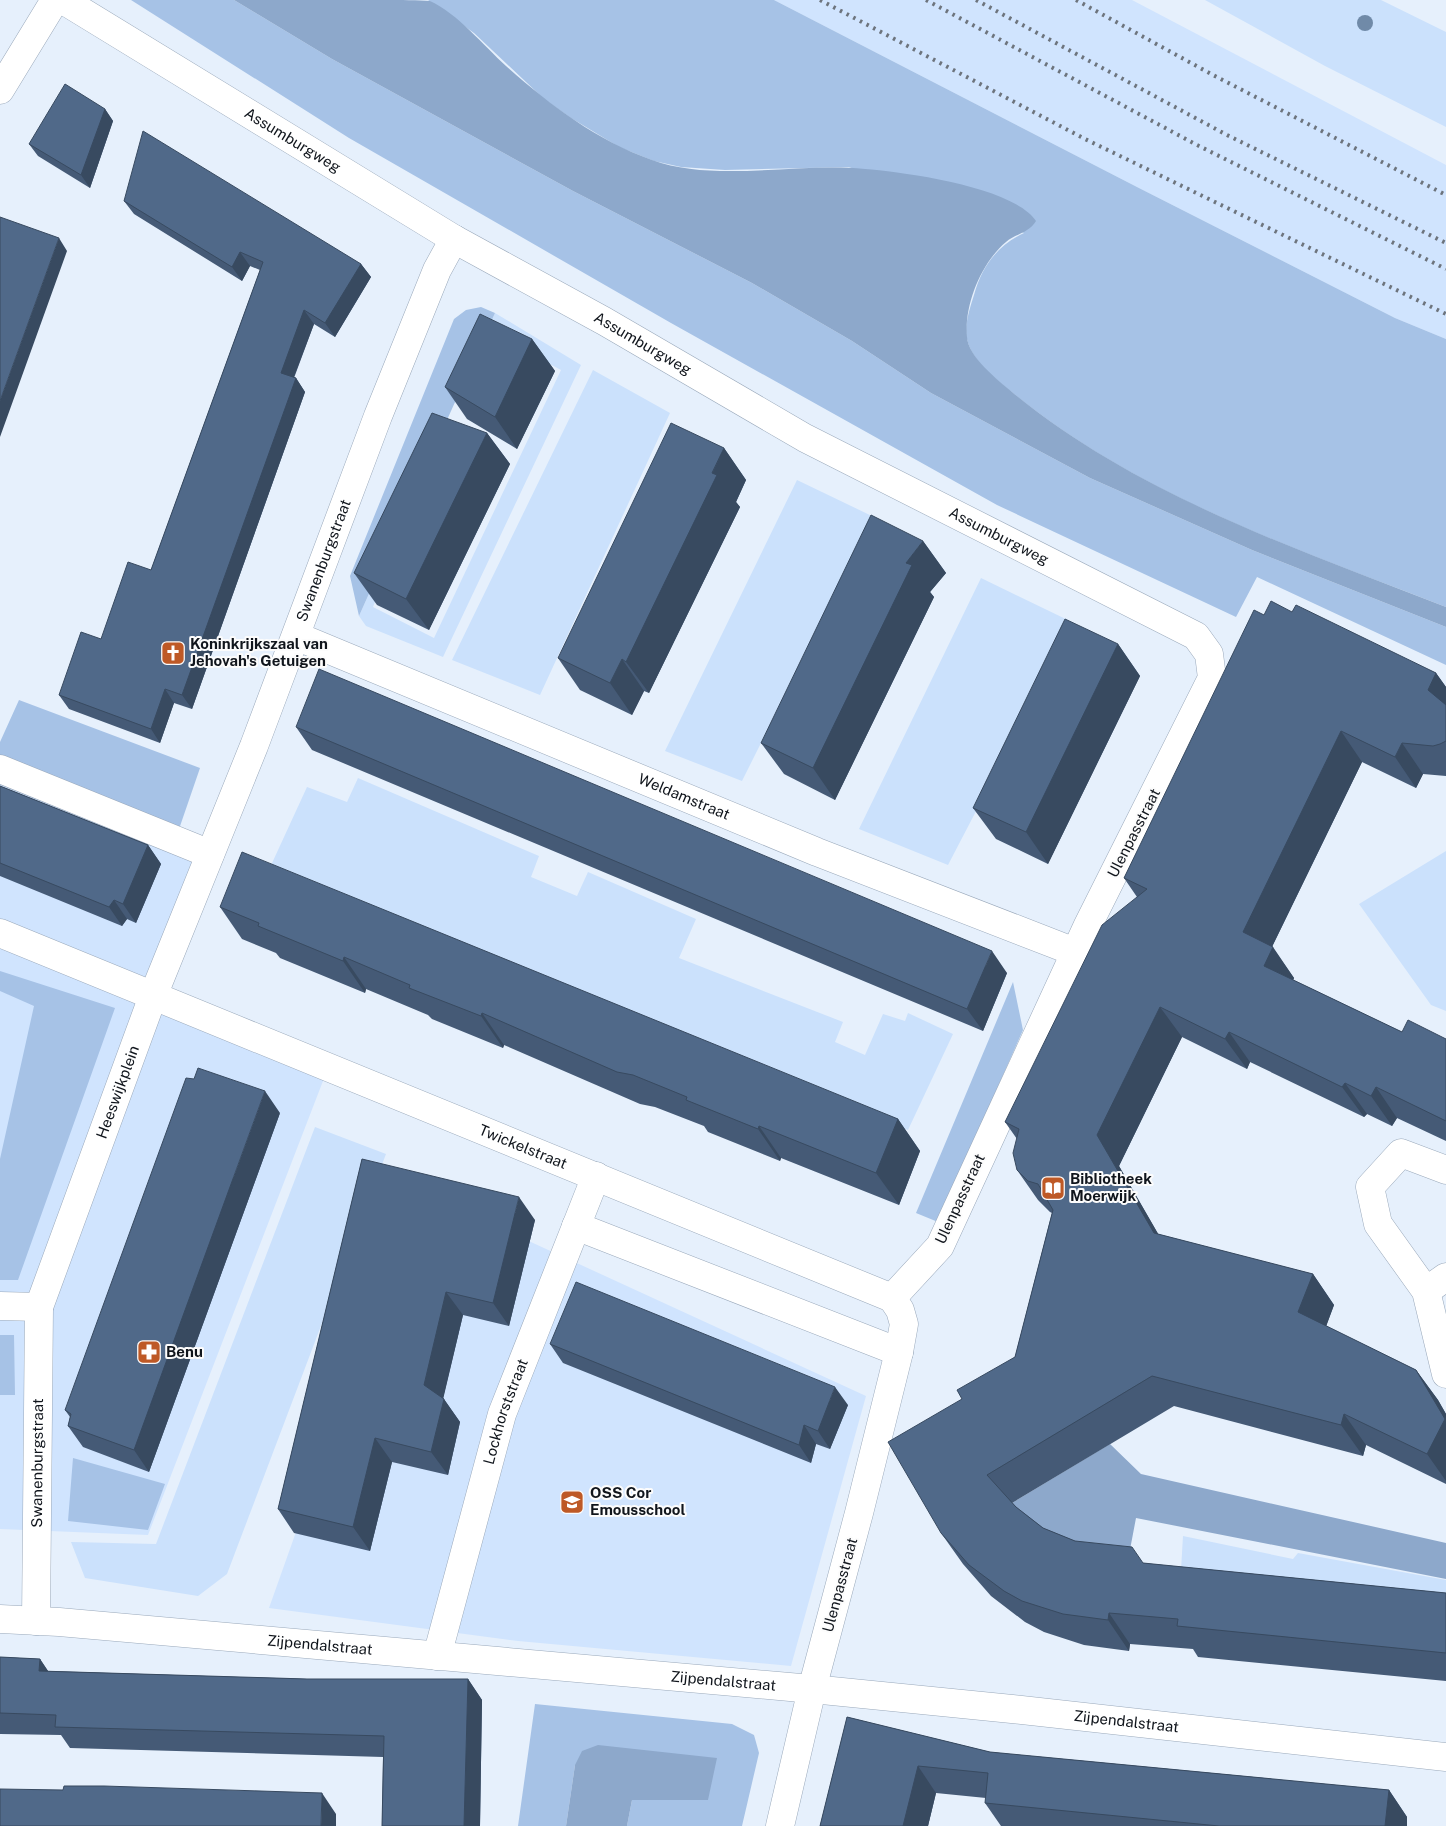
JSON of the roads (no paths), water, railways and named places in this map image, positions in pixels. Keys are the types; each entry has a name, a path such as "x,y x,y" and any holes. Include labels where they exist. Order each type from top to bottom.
{"street":[{"path":"0,90 55,0"},
{"name":"Assumburgweg","path":"63,0 454,239 613,326 805,438 1196,636 1209,654 1212,678"},
{"name":"Swanenburgstraat","path":"153,996 296,636 386,398 437,270 454,239"},
{"name":"Weldamstraat","path":"296,636 817,852 1075,952"},
{"name":"Ulenpasstraat","path":"780,1826 812,1689 899,1352 904,1324 900,1310 892,1298 940,1246 1075,952 1212,678"},
{"path":"0,769 210,854"},
{"path":"0,933 153,996"},
{"name":"Twickelstraat","path":"153,996 892,1298"},
{"name":"Heeswijkplein","path":"39,1307 153,996"},
{"path":"1446,1170 1402,1153 1370,1187 1378,1224 1436,1284 1446,1374"},
{"name":"Lockhorststraat","path":"437,1656 502,1414 596,1176"},
{"path":"576,1226 899,1352"},
{"path":"0,1306 39,1307"},
{"name":"Swanenburgstraat","path":"36,1620 39,1307"},
{"name":"Zijpendalstraat","path":"0,1619 36,1620 812,1689 1446,1757"}],"railway":[{"path":"820,0 1085,139 1446,314"},
{"path":"926,0 1197,145 1446,269"},
{"path":"976,0 1227,135 1446,243"},
{"path":"1076,0 1213,75 1446,195"}],"place":[{"name":"Koninkrijkszaal van Jehovah's Getuigen","path":"173,653"},
{"name":"Bibliotheek Moerwijk","path":"1053,1188"},
{"name":"Benu","path":"149,1352"},
{"name":"OSS Cor Emousschool","path":"572,1502"}]}
